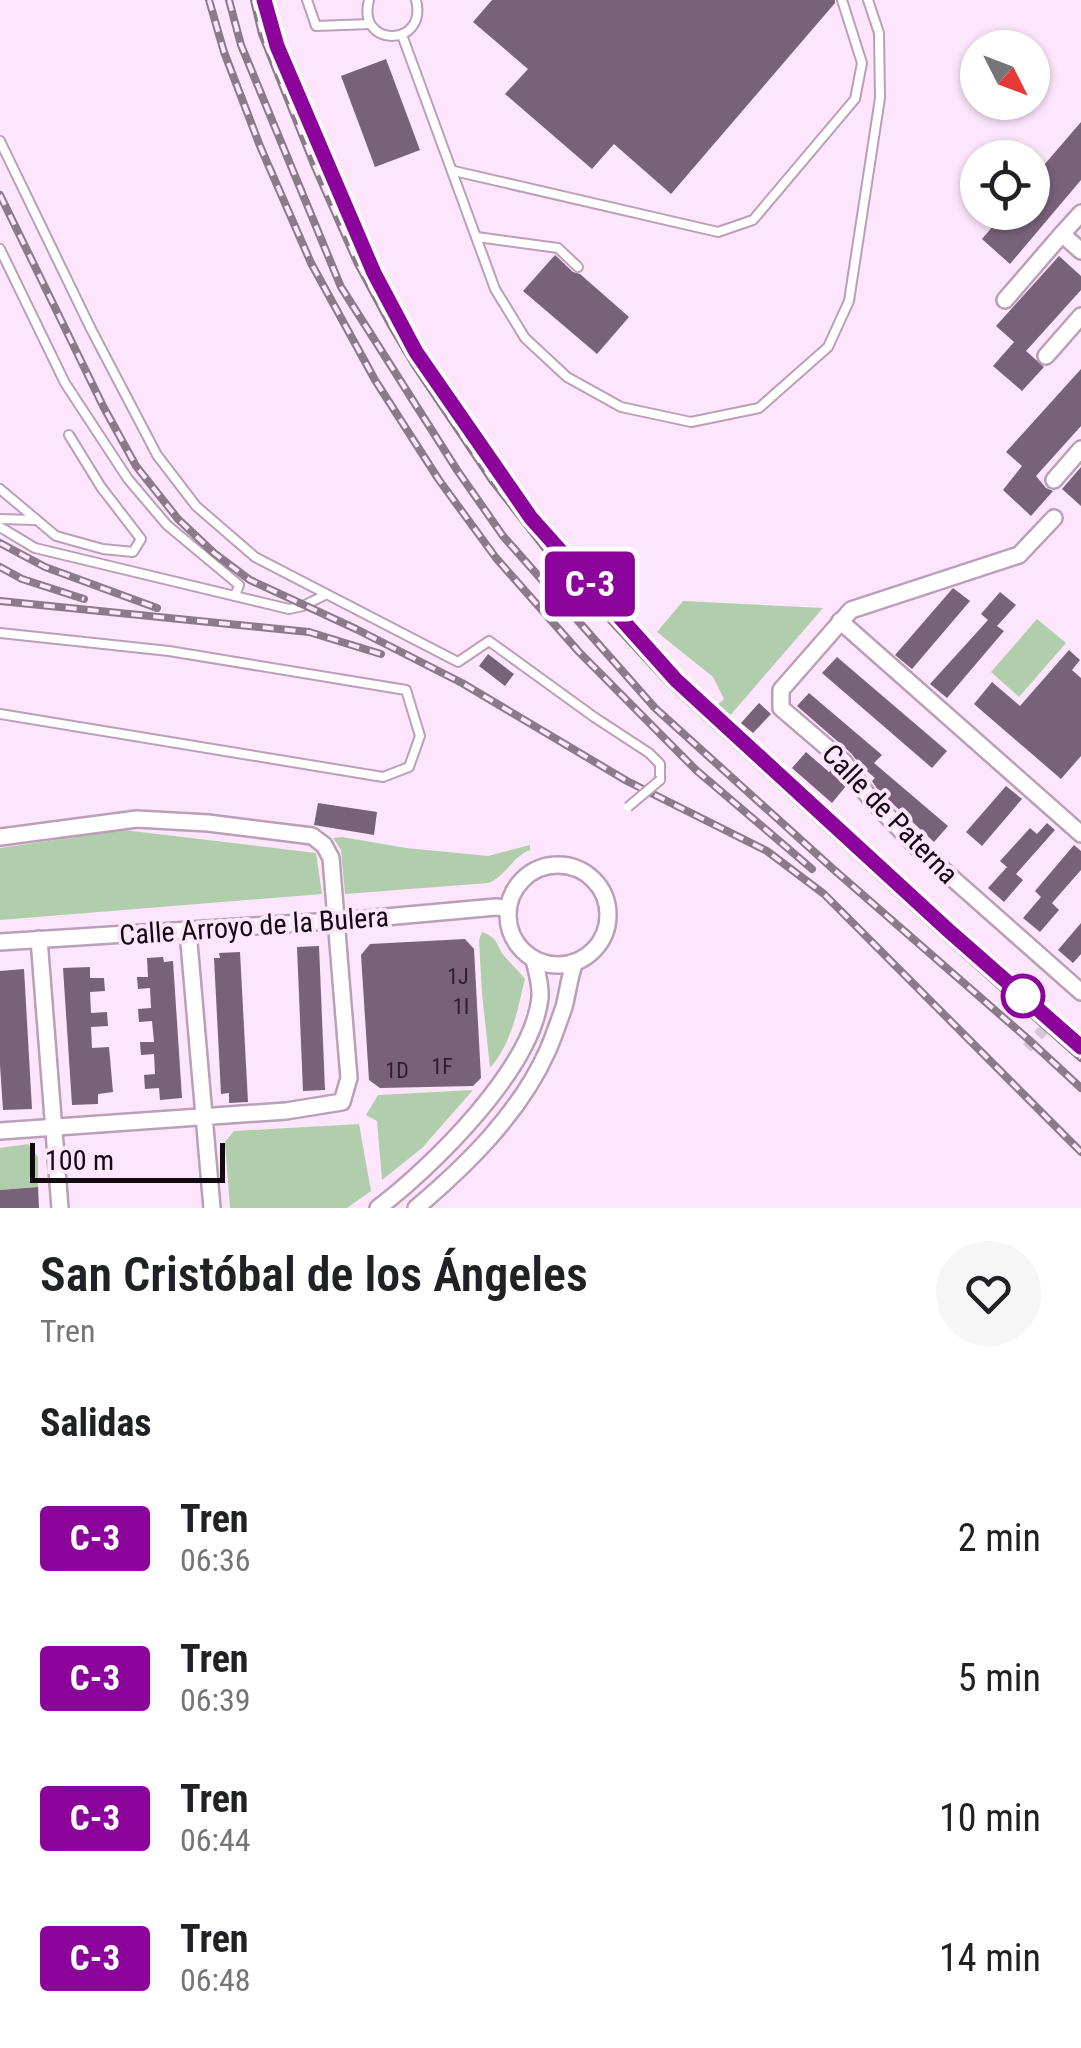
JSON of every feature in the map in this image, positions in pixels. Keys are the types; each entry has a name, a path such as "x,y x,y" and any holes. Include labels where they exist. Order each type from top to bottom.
{"street":[{"path":"1005,300 1081,213"},
{"path":"1062,234 1081,251"},
{"path":"1046,356 1081,316"},
{"path":"1054,480 1081,449"},
{"name":"Calle de Paterna","path":"1054,518 1019,555 851,610 781,690 781,708 844,762 869,797 917,847 1081,992"},
{"path":"840,622 1081,834"},
{"path":"0,838 137,819 312,836 324,845 331,858 349,1078 342,1102 286,1111 0,1131"},
{"path":"553,864 570,865 598,883 606,897 608,913 600,943 575,962 561,965 534,960 522,950 512,938 507,908 522,878 536,868 553,864"},
{"name":"Calle Arroyo de la Bulera","path":"0,942 507,908"},
{"path":"188,932 212,1208"},
{"path":"39,939 60,1208"},
{"path":"378,1208 438,1155 512,1066 540,998 534,960"},
{"path":"416,1208 456,1174 531,1082 548,1050 575,962"}],"lane":[{"path":"307,0 316,26 370,24"},
{"path":"369,0 366,16 385,36 402,35 415,24 416,0"},
{"path":"454,172 718,232 753,220 855,99 862,63 842,0"},
{"path":"402,35 495,289 524,338 567,377 621,407 690,422 758,408 828,347 849,300 880,98 879,32 868,0"},
{"path":"0,142 156,456 196,506 255,558 458,662 489,640 649,752 660,764 660,780 628,807"},
{"path":"477,237 558,248 578,267"},
{"path":"0,249 65,383 128,479 167,525 239,585 235,596"},
{"path":"0,489 56,536 103,549 133,552 141,539 101,487 69,435"},
{"path":"0,519 38,520"},
{"path":"0,528 35,548 289,608 325,595"},
{"path":"0,633 169,651 406,690 420,736 410,767 383,777 0,714"}],"green space":[{"path":"683,601 823,608 727,719 714,708 724,699 713,677 657,632"},
{"path":"1037,619 1066,643 1019,697 991,672"},
{"path":"124,830 316,853 322,894 0,920 0,848"},
{"path":"333,838 488,856 530,845 530,850 488,883 345,894 341,850"},
{"path":"482,932 495,940 525,979 509,1037 490,1068 482,993"},
{"path":"473,1090 422,1148 382,1180 377,1121 366,1115 378,1095"},
{"path":"359,1124 371,1191 347,1208 230,1208 225,1142 234,1131"},
{"path":"28,1144 38,1157 38,1187 0,1190 0,1148"}],"building":[{"path":"492,0 835,3 671,194 614,144 592,169 505,94 528,69 473,22"},
{"path":"386,59 420,150 375,167 341,76"},
{"path":"1081,122 1081,180 1050,217 1050,158"},
{"path":"990,230 1039,230 1010,264 982,239"},
{"path":"555,255 629,317 597,354 523,291"},
{"path":"1059,256 1081,276 1081,290 1026,351 1044,367 1022,391 993,366 1014,342 996,326"},
{"path":"1081,369 1081,426 1036,476 1053,491 1031,516 1003,490 1022,466 1006,452"},
{"path":"1081,467 1081,506 1062,489"},
{"path":"953,588 970,601 912,669 895,655"},
{"path":"1000,592 1016,605 997,626 1004,631 947,698 930,684 988,620 981,614"},
{"path":"1069,650 1080,660 1072,670 1081,678 1081,756 1061,779 974,704 992,682 1020,706"},
{"path":"488,654 514,674 505,686 479,666"},
{"path":"837,657 947,751 932,768 822,673"},
{"path":"809,693 882,755 874,763 948,826 934,842 878,790 872,781 875,778 851,753 797,706"},
{"path":"759,703 771,714 753,733 741,723"},
{"path":"806,752 829,772 833,768 844,782 846,786 832,803 792,768"},
{"path":"1006,786 1022,799 982,846 966,832"},
{"path":"318,803 377,812 374,835 314,825"},
{"path":"1047,823 1055,830 1016,874 1023,880 1004,902 988,888 1007,867 1000,861 1030,828 1037,834"},
{"path":"1074,845 1081,851 1081,870 1052,903 1059,910 1040,932 1023,918 1041,897 1035,891"},
{"path":"1081,923 1081,954 1073,963 1058,950"},
{"path":"465,939 474,949 481,1078 473,1086 380,1088 369,1080 361,955 370,944"},
{"path":"319,946 325,1090 303,1091 297,947"},
{"path":"240,952 248,1102 229,1103 229,1093 221,1094 214,958 220,958 219,953"},
{"path":"163,957 164,962 173,961 182,1098 160,1100 159,1088 145,1089 144,1075 155,1074 154,1054 141,1055 140,1042 154,1042 152,1021 139,1022 138,1009 151,1008 150,988 138,989 137,977 148,977 147,958"},
{"path":"90,967 90,978 104,978 105,991 90,992 91,1013 107,1012 108,1026 91,1027 92,1048 109,1047 113,1092 98,1094 98,1104 72,1105 63,968"},
{"path":"24,969 32,1109 3,1110 0,971"},
{"path":"38,1187 39,1208 0,1208 0,1190"}],"tunnel":[{"path":"1027,1048 1057,1015"}],"railway":[{"path":"209,0 260,146 311,263 375,380 439,480 496,558 579,652 696,770 812,869"},
{"path":"229,0 241,45 341,287 503,536 655,708 1081,1088"},
{"path":"254,0 262,34 357,262 414,364 492,480 552,557 671,685 1081,1058"},
{"path":"0,195 136,466 178,519 214,553 250,580 462,683 627,781 767,851 824,894 1081,1152"},
{"path":"0,543 45,567 157,608"},
{"path":"0,567 22,579 84,599"},
{"path":"0,601 309,632 381,654"}],"train":[{"name":"C-3","path":"264,0 277,46 374,273 416,352 531,518 676,680 1081,1047"}]}
